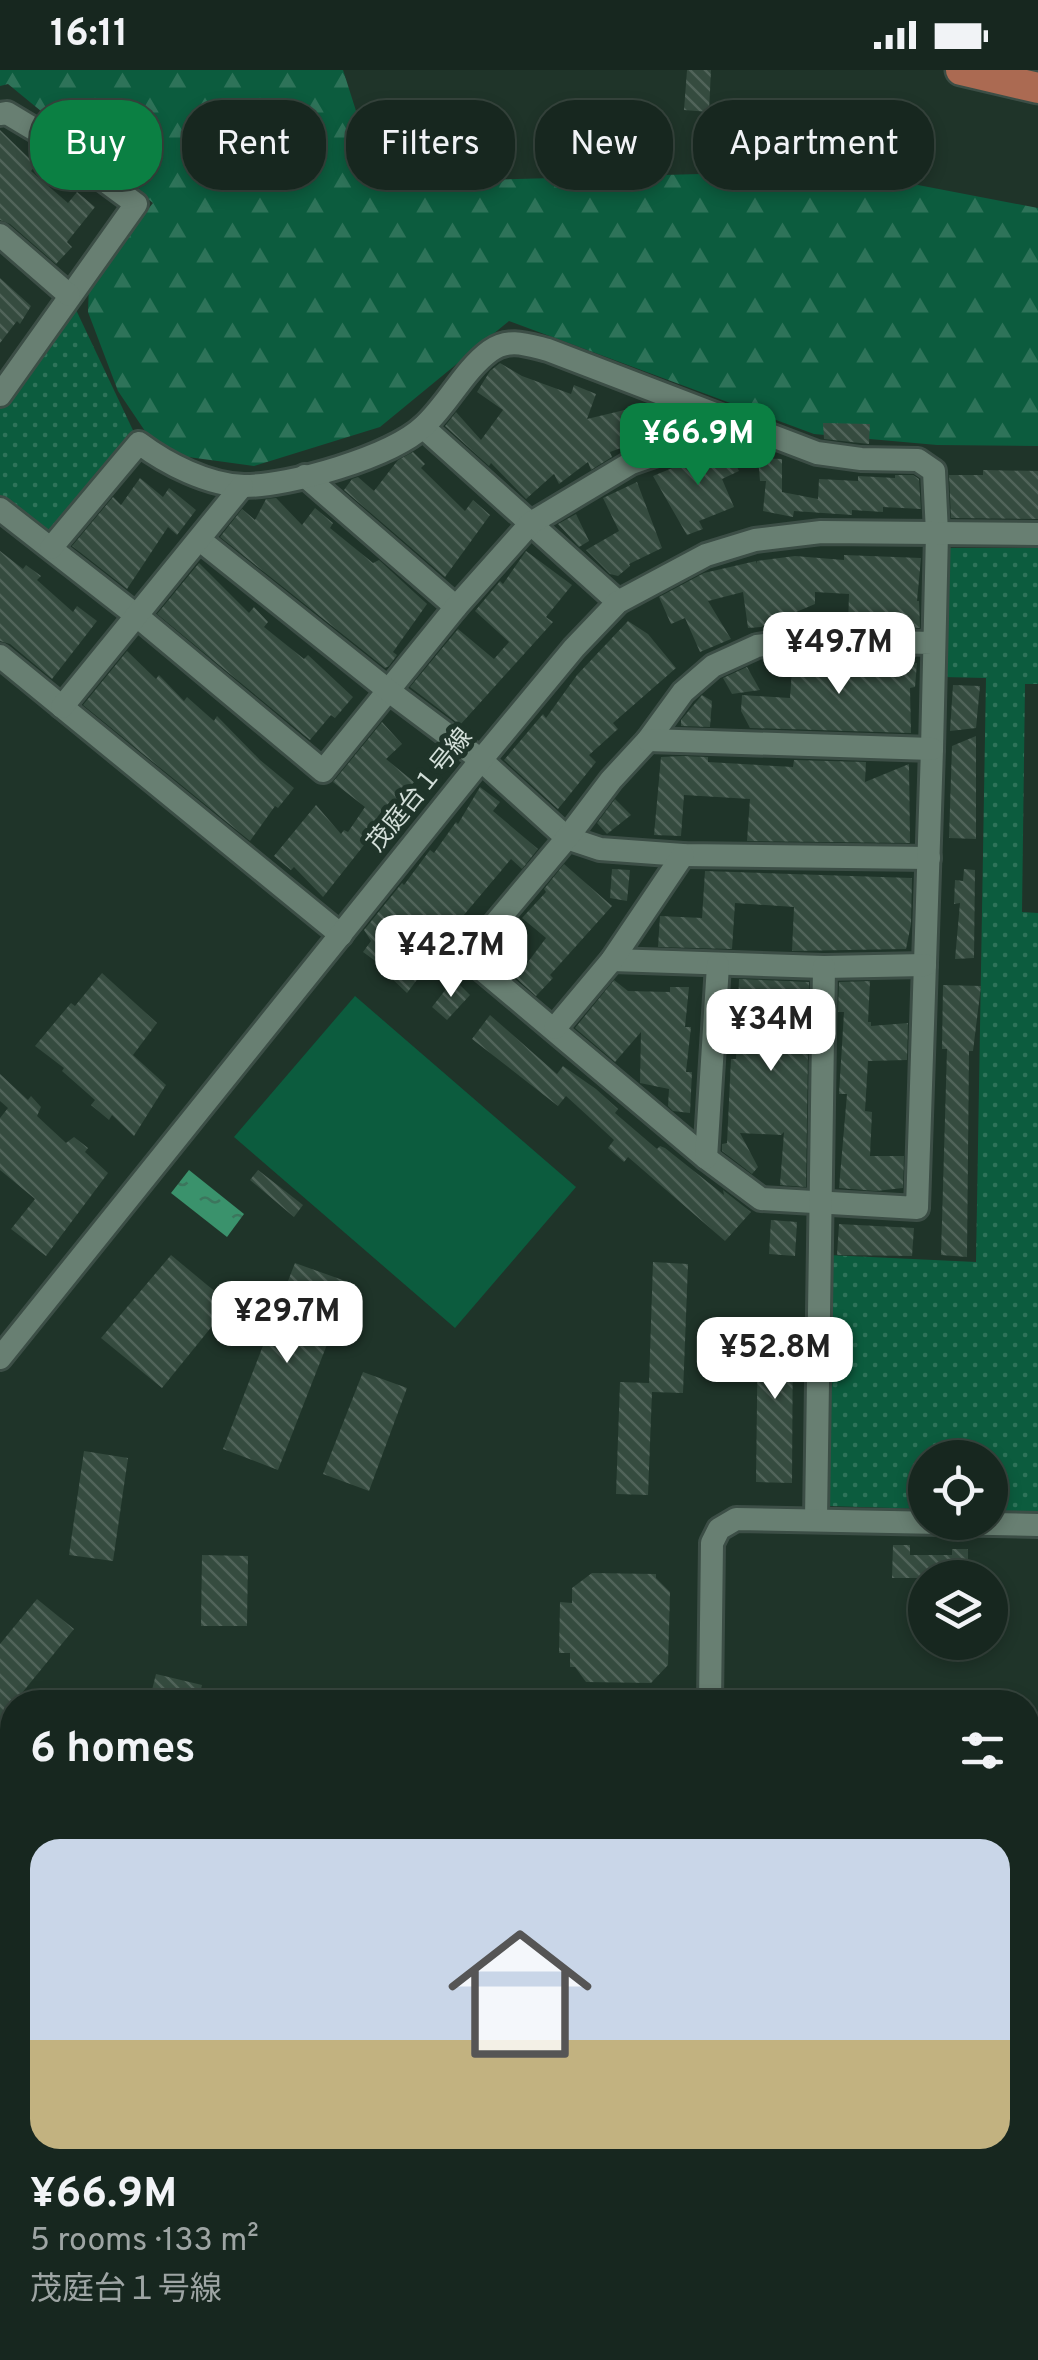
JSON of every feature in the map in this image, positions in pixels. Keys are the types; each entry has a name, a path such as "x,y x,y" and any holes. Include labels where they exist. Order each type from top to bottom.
{"main road":[{"path":"960,70 1038,88"}],"street":[{"path":"0,114 7,113 37,131 136,204 3,384"},
{"path":"0,234 69,295"},
{"path":"51,548 139,443 177,467 242,486 350,464 396,445 423,426 491,350 514,341 548,350 817,453 918,460 934,471 932,750 917,1208 761,1199 706,1158 467,957 684,692 713,666 757,646 799,640 932,643"},
{"path":"0,510 138,616 322,772 456,606 531,523 631,463 741,425"},
{"path":"423,426 618,602"},
{"path":"305,476 456,606"},
{"path":"62,707 242,486"},
{"name":"茂庭台１号線","path":"0,1358 481,760 574,648 618,602 706,555 754,540 821,532 1038,534"},
{"path":"200,540 481,760 567,838 600,850 684,855 929,858"},
{"path":"0,656 341,936"},
{"path":"648,740 932,750"},
{"path":"555,1028 612,960 684,855"},
{"path":"612,960 824,967 925,965"},
{"path":"706,1158 718,965"},
{"path":"816,1520 824,967"},
{"path":"710,1690 712,1544 720,1529 736,1520 1038,1525"}],"green space":[{"path":"0,70 343,70 353,100 346,100 346,190 515,190 515,179 535,179 535,190 673,190 673,175 693,174 693,190 934,188 1038,208 1038,446 937,445 814,434 509,321 380,427 254,466 181,456 147,434 118,391 88,312 89,283 153,203 137,190 162,190 162,100 30,102 8,84 0,86"},
{"path":"69,295 139,443 51,548 0,509 0,390"},
{"path":"947,548 1038,548 1038,684 1025,684 1022,912 1038,913 1038,1512 1008,1511 1008,1440 908,1440 908,1508 828,1506 828,1255 976,1262 986,678 943,677"},
{"path":"355,996 576,1187 455,1328 234,1137"}],"water":[{"path":"189,1170 244,1214 227,1237 171,1193"}],"building":[{"path":"687,70 711,70 710,100 693,100 693,111 684,110"},
{"path":"0,130 30,159 30,190 53,190 68,203 77,192 95,207 67,242 72,247 56,264 10,224 0,220"},
{"path":"0,278 31,306 20,324 17,321 0,343"},
{"path":"500,363 522,376 571,394 574,385 596,394 587,419 637,407 643,440 610,452 612,457 591,470 588,462 559,484 554,474 526,499 491,463 489,466 445,426 456,412 481,440 503,410 477,392"},
{"path":"823,423 870,424 869,444 824,439"},
{"path":"727,446 739,471 722,479 734,507 699,521 703,529 687,535 653,476 677,466 676,463"},
{"path":"413,452 425,464 421,468 465,511 473,500 490,515 445,577 344,490 358,477 374,491 398,460"},
{"path":"758,458 782,459 782,492 818,499 819,479 858,481 858,476 913,475 919,479 921,509 883,507 883,512 852,510 852,515 794,511 793,517 763,511 766,481 760,481"},
{"path":"983,470 1038,471 1038,519 951,518 949,475 983,475"},
{"path":"140,478 163,497 169,488 196,510 177,535 168,527 127,589 72,546 113,497 121,505"},
{"path":"637,482 662,548 629,564 618,576 610,574 586,550 619,531 603,498"},
{"path":"276,498 302,525 315,508 333,523 330,528 373,563 379,560 427,604 393,652 397,655 389,666 385,668 220,537 242,509 255,520 266,499"},
{"path":"576,514 589,541 579,547 558,524"},
{"path":"0,551 23,569 26,565 41,576 37,580 73,612 77,606 97,621 52,679 10,644 0,641"},
{"path":"526,551 572,585 546,617 553,622 460,725 410,687 458,629 494,659 509,642 475,611 500,581 503,584"},
{"path":"844,555 921,558 917,601 920,628 848,626 849,594 815,592 815,604 761,627 748,628 743,592 708,601 731,639 700,652 685,618 671,624 659,597 704,573 756,561 757,564 795,556 844,560"},
{"path":"199,563 249,613 254,607 268,622 264,627 304,659 308,655 353,697 310,740 157,614"},
{"path":"628,621 648,634 676,668 613,723 618,729 589,755 596,762 558,809 504,760 543,714 546,718 577,675"},
{"path":"127,651 156,679 159,675 184,701 187,697 214,721 217,716 294,788 278,808 275,806 250,841 83,705"},
{"path":"793,656 868,657 868,664 917,663 915,687 910,688 911,733 750,728 741,711 742,695 790,698"},
{"path":"747,667 760,690 732,694 723,678"},
{"path":"953,685 980,686 976,728 950,731"},
{"path":"702,695 712,701 710,727 681,726 681,720"},
{"path":"382,722 402,744 386,759 414,782 379,824 383,829 372,842 368,840 323,897 294,867 291,870 274,856 316,805 341,834 344,830 348,832 365,807 333,782"},
{"path":"976,736 976,839 949,838 952,746"},
{"path":"661,757 708,757 708,762 793,767 794,760 866,762 865,782 909,764 910,843 747,841 750,799 684,795 681,836 654,835"},
{"path":"480,787 500,802 493,811 538,849 522,869 511,859 431,954 434,957 407,993 387,974 389,971 363,952 371,941 364,930 430,850 434,853 458,824"},
{"path":"615,799 631,815 607,834 597,823"},
{"path":"564,864 612,906 536,996 516,978 546,938 522,918"},
{"path":"612,869 630,870 627,901 610,898"},
{"path":"964,869 975,870 974,958 955,959 960,903 954,904 955,880 963,881"},
{"path":"705,871 912,878 906,949 792,951 794,907 735,903 732,949 658,947 660,916 702,918"},
{"path":"504,936 513,947 498,964 488,955"},
{"path":"102,973 157,1023 133,1055 166,1085 134,1136 112,1115 109,1120 91,1105 95,1100 62,1071 64,1068 35,1046"},
{"path":"454,979 470,995 447,1020 432,1007"},
{"path":"739,979 809,982 806,1187 780,1185 784,1132 740,1133 758,1167 752,1174 722,1151 722,1144 727,1143 731,1059 736,1059"},
{"path":"614,980 628,991 670,992 670,987 689,987 685,1027 691,1027 686,1072 692,1072 690,1113 673,1111 668,1106 669,1089 640,1083 641,1032 615,1062 575,1028"},
{"path":"870,981 871,1026 908,1023 907,1060 868,1061 865,1111 872,1112 870,1156 904,1156 903,1188 876,1191 839,1188 847,1094 839,1094 844,1012 838,1012 839,982"},
{"path":"943,985 981,986 973,1051 969,1051 967,1257 941,1255 947,1049 942,1049"},
{"path":"490,1015 557,1074 563,1066 596,1089 618,1109 615,1113 657,1149 665,1148 751,1212 725,1241 628,1157 624,1162 608,1148 614,1140 566,1096 558,1106 472,1039"},
{"path":"0,1074 28,1100 31,1096 41,1107 37,1116 66,1143 74,1137 108,1173 46,1256 11,1229 35,1199 0,1170 0,1118 8,1108 0,1101"},
{"path":"258,1170 303,1205 294,1217 250,1180"},
{"path":"771,1220 797,1222 795,1256 769,1254"},
{"path":"839,1224 914,1228 912,1256 837,1255"},
{"path":"171,1255 230,1304 162,1388 101,1338"},
{"path":"653,1262 688,1264 683,1393 652,1392 648,1495 616,1494 620,1382 649,1383"},
{"path":"295,1263 351,1283 278,1470 223,1449"},
{"path":"758,1320 793,1321 792,1483 756,1482"},
{"path":"363,1372 407,1388 369,1491 323,1474"},
{"path":"84,1451 128,1458 113,1561 69,1555"},
{"path":"893,1545 910,1545 910,1555 952,1555 952,1549 968,1549 968,1560 908,1560 908,1578 892,1578"},
{"path":"202,1555 248,1556 247,1626 201,1626"},
{"path":"592,1573 656,1574 670,1592 668,1665 651,1683 586,1682 575,1667 570,1667 570,1653 559,1653 560,1602 572,1603 572,1588"},
{"path":"37,1599 74,1629 24,1690 0,1690 0,1644"},
{"path":"156,1674 202,1685 201,1690 152,1690"}]}
